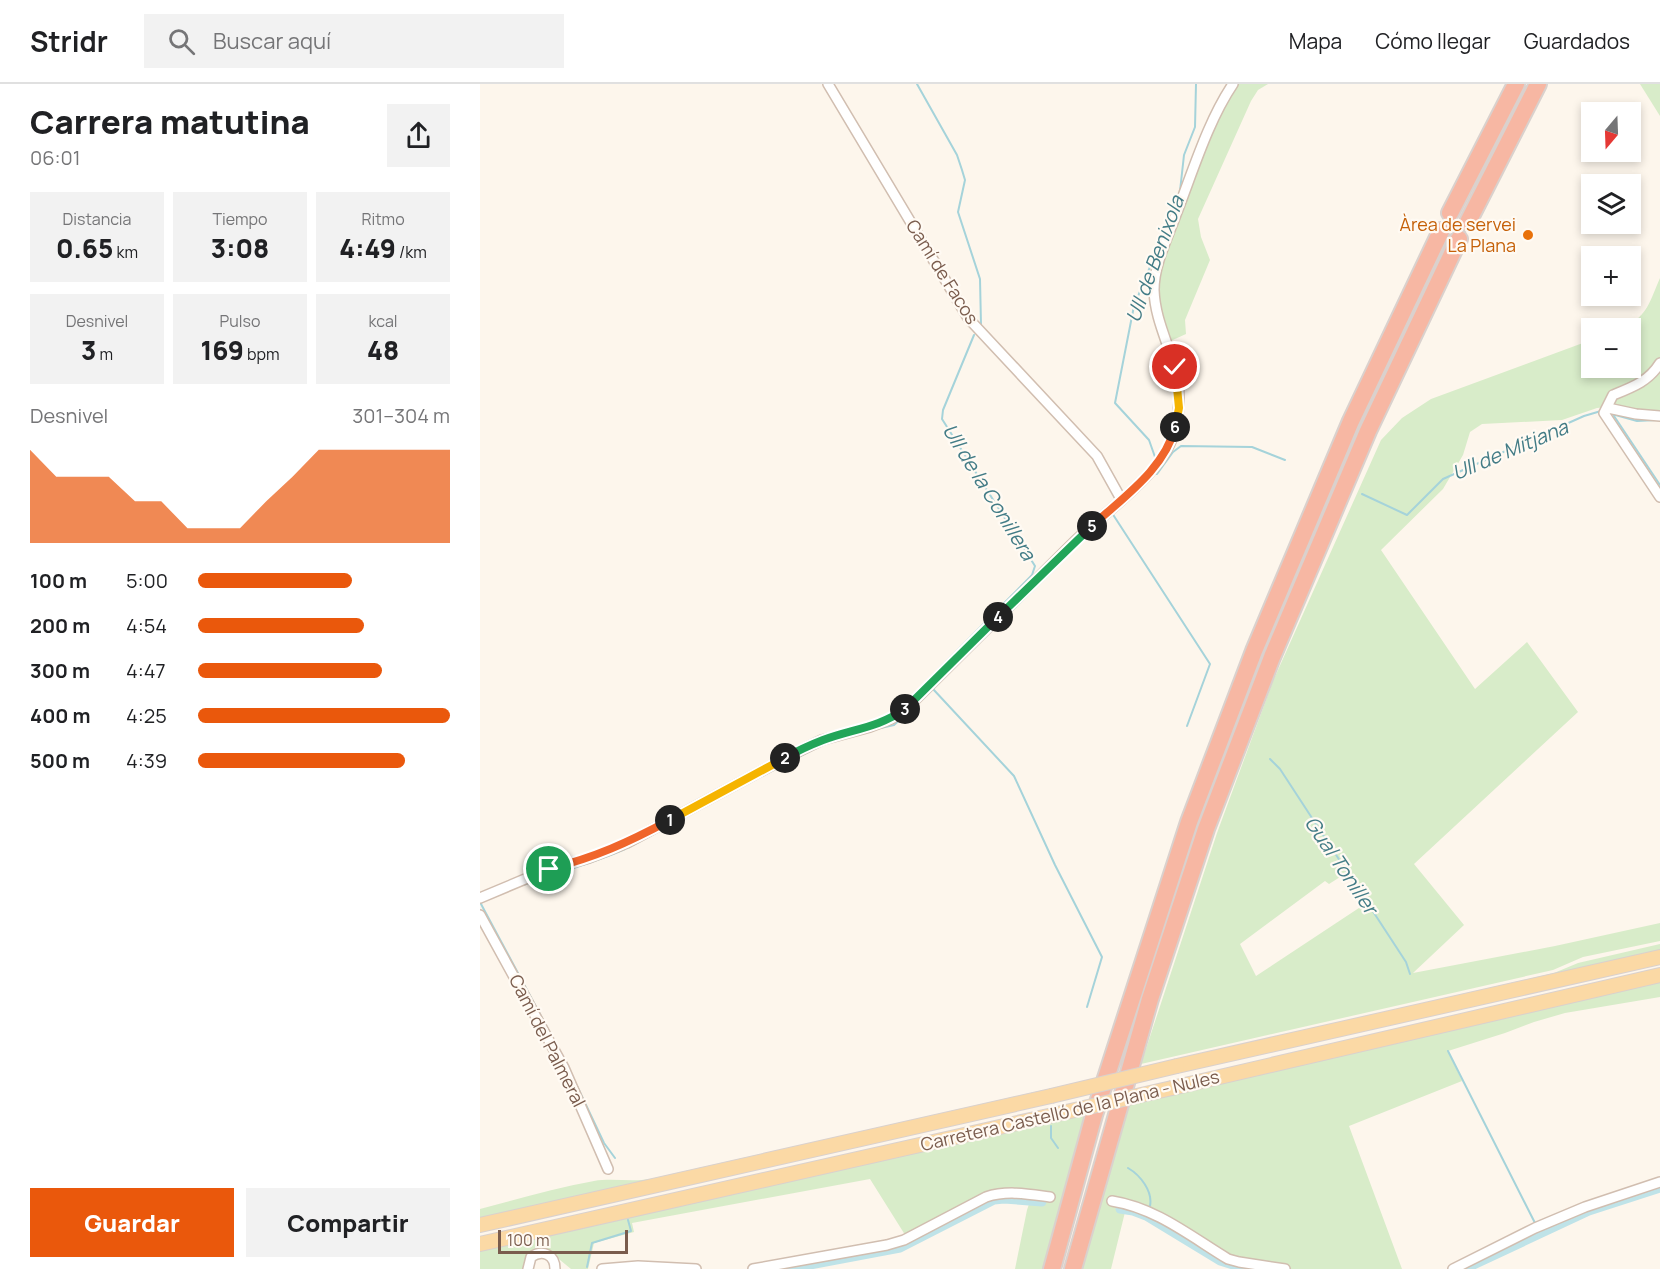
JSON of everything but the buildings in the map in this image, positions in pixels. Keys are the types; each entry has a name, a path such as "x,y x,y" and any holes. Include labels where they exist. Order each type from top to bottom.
{"highway":[{"path":"1450,213 1516,84"},
{"path":"1468,222 1538,84"},
{"path":"1052,1269 1094,1115 1189,822 1254,651 1351,421 1442,231"},
{"path":"1073,1269 1143,1021 1206,829 1272,657 1368,431 1459,240"}],"main road":[{"name":"Carretera Castelló de la Plana - Nules","path":"480,1225 1660,957"},
{"name":"Carretera Castelló de la Plana - Nules","path":"480,1244 1660,975"}],"street":[{"name":"Camí de Facos","path":"828,84 968,318 1097,456 1121,499"},
{"path":"480,898 549,869 589,858 627,843 822,740 891,719 911,704 1076,540 1151,471 1165,453 1173,437 1179,408 1177,376 1159,323 1154,291 1156,274 1162,250 1197,158 1226,94 1233,84"},
{"path":"1660,363 1653,374 1639,385 1613,395 1604,413 1660,498"},
{"path":"1608,408 1660,416"},
{"name":"Camí del Palmeral","path":"480,915 564,1068 608,1169"},
{"path":"1452,1269 1535,1228 1585,1207 1660,1182"},
{"path":"753,1269 904,1240 998,1193 1050,1197"},
{"path":"1112,1201 1137,1206 1151,1212 1228,1258 1239,1262 1285,1269"},
{"path":"528,1269 531,1257 539,1253 548,1254 554,1265 566,1269"},
{"path":"602,1269 638,1266 696,1269"}],"green space":[{"path":"1234,84 1268,84 1258,90 1251,101 1198,219 1201,237 1210,260 1185,320 1186,334 1166,343 1159,323 1156,274 1198,158"},
{"path":"1640,84 1660,84 1660,116"},
{"path":"1660,278 1660,416 1608,407 1597,408 1562,420 1482,424 1470,432 1463,455 1443,489 1381,550 1475,689 1527,642 1578,712 1414,864 1464,925 1413,973 1660,923 1660,941 1583,957 1553,970 1141,1064 1217,833 1273,681 1381,440 1402,418 1431,399 1581,344 1581,378 1641,378 1641,318 1638,318 1650,301","holes":["1348,872 1368,902 1256,976 1240,944 1325,881 1329,884"]},
{"path":"1660,944 1660,952 1140,1068 1554,973 1578,963"},
{"path":"1660,981 1660,997 1565,1013 1448,1051 1462,1081 1349,1126 1402,1269 1233,1269 1227,1258 1127,1204 1111,1269 1079,1269 1124,1104"},
{"path":"1101,1077 1100,1080 480,1221 480,1209 566,1187 601,1180 650,1179"},
{"path":"1091,1111 1048,1269 1015,1269 1032,1195 998,1192 907,1238 870,1179 632,1223 634,1232 594,1243 588,1269 571,1269 554,1255 527,1256 523,1269 480,1269 480,1248"}],"waterway":[{"name":"Ull de la Conillera","path":"917,84 957,155 965,180 958,212 980,279 981,325"},
{"name":"Ull de Benixola","path":"1180,191 1184,155 1195,127 1196,84"},
{"name":"Ull de Benixola","path":"1155,457 1149,440 1115,403 1134,306 1172,213"},
{"name":"Ull de la Conillera","path":"926,682 1032,575 1035,566 942,419 943,410 974,335"},
{"name":"Ull de Mitjana","path":"1362,494 1407,515 1443,479 1584,416 1601,411"},
{"name":"Ull de Mitjana","path":"1612,414 1637,421 1656,420"},
{"path":"1614,416 1660,485"},
{"name":"Ull de Mitjana","path":"1154,474 1157,474 1173,452 1181,446 1252,447 1285,460"},
{"name":"Gual Toniller","path":"1112,513 1210,664 1187,726"},
{"path":"920,701 1102,522"},
{"name":"Ull de la Conillera","path":"933,689 1014,776 1055,865 1102,957 1087,1007"},
{"path":"876,729 894,725 912,709"},
{"path":"754,780 816,748"},
{"name":"Gual Toniller","path":"1270,759 1280,769 1406,962 1410,974"},
{"path":"633,845 707,805"},
{"path":"523,885 625,849"},
{"path":"482,901 481,904 550,1033"},
{"name":"Gual Toniller","path":"1448,1051 1535,1223"},
{"path":"577,1086 604,1143 615,1158"},
{"name":"Ull de la Conillera","path":"1051,1126 1051,1138 1058,1148"},
{"name":"Ull de la Conillera","path":"1128,1168 1148,1189 1150,1206"},
{"path":"1465,1269 1589,1211 1660,1188"},
{"path":"789,1269 900,1248 994,1200 1042,1202"},
{"path":"1120,1209 1146,1216 1220,1261 1246,1269"},
{"path":"587,1267 592,1243 631,1231 628,1220"}],"place":[{"name":"Àrea de servei La Plana","path":"1528,235"}],"route":[{"path":"549,869 589,858 627,843 793,754 822,740 891,719 911,704 1076,540 1151,471 1165,453 1173,437 1179,408 1175,367"}]}
